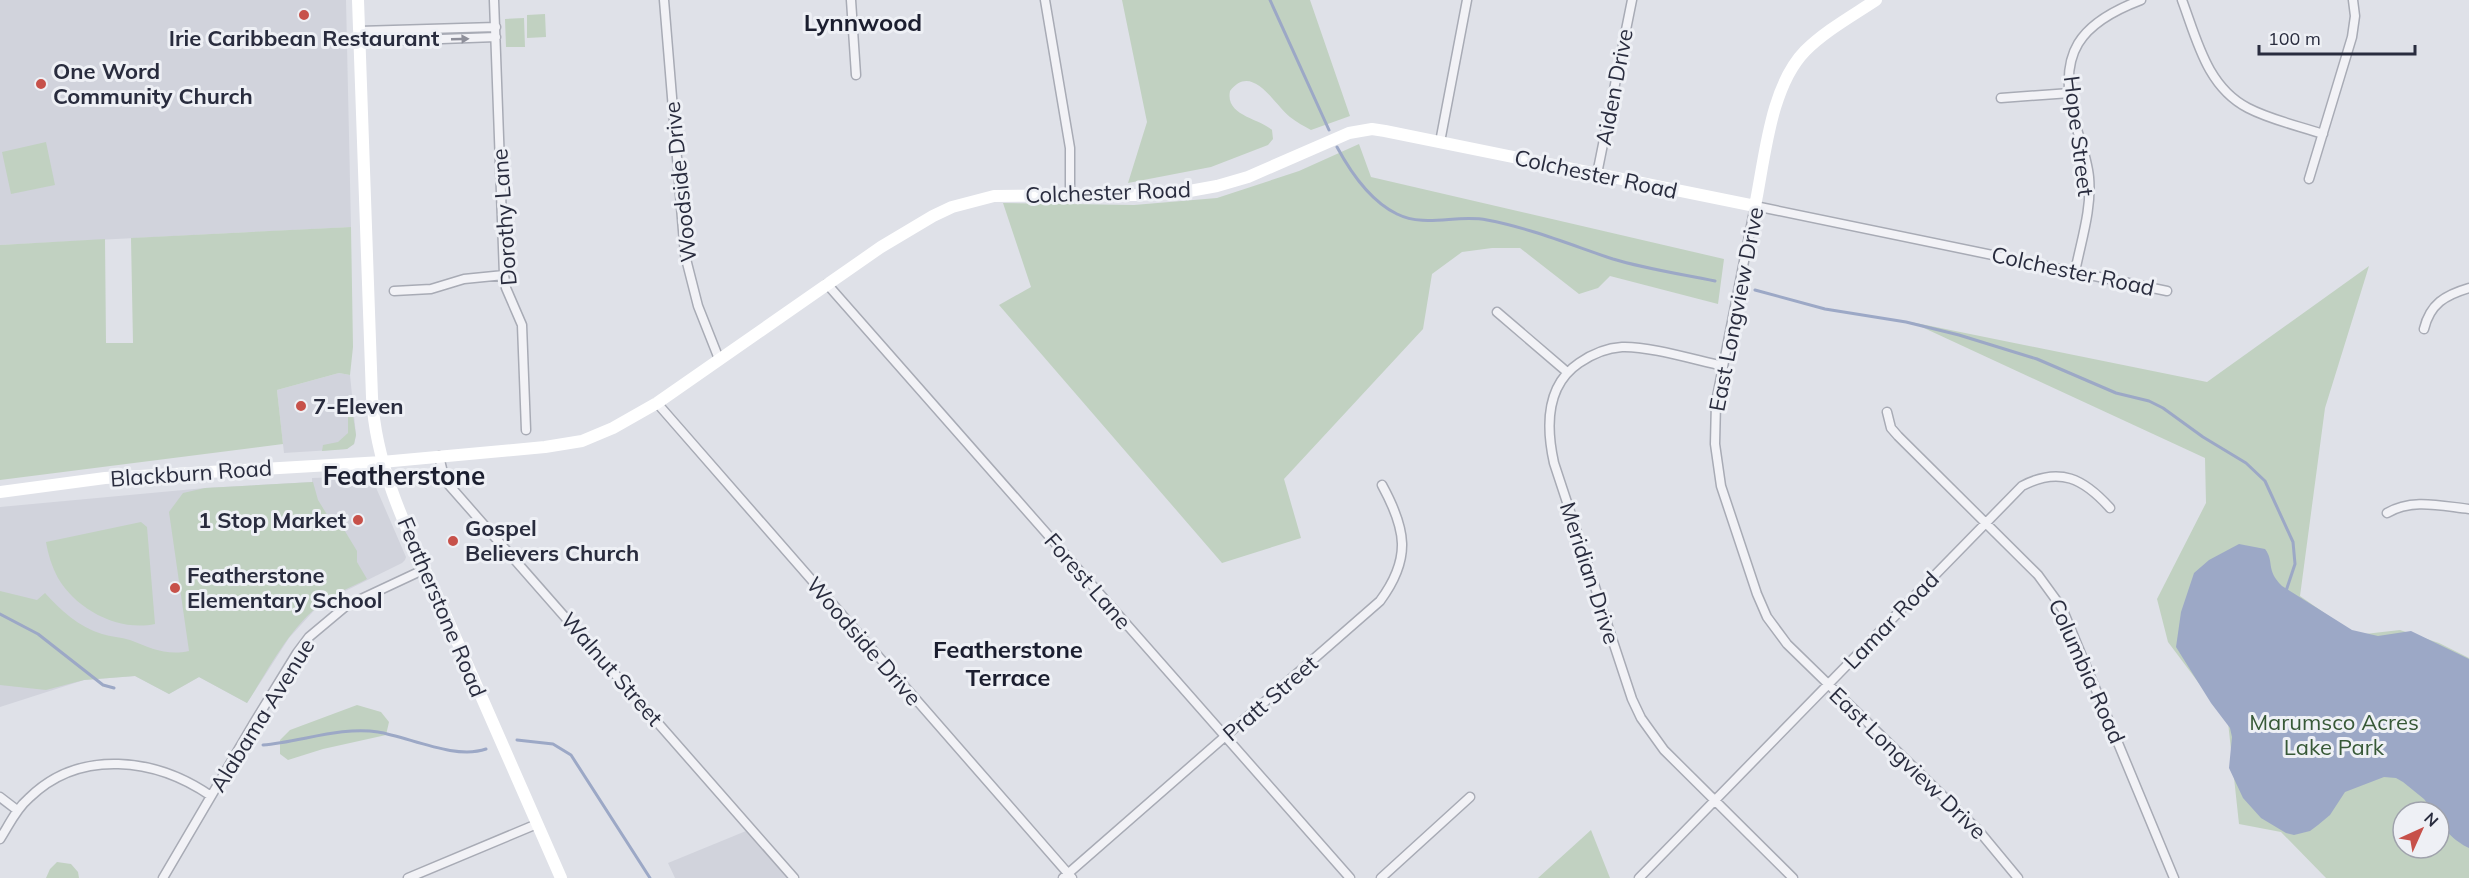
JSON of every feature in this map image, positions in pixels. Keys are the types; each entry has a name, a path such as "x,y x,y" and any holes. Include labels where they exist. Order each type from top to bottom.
{"street":[{"name":"Featherstone Road","path":"358,0 372,397 375,431 382,462 425,569 561,878"},
{"name":"Dorothy Lane","path":"494,0 504,274 507,291 522,325 526,430"},
{"name":"Woodside Drive","path":"664,0 685,255 698,306 719,359"},
{"path":"851,0 856,75"},
{"path":"1045,0 1070,148 1070,196"},
{"path":"1440,142 1467,0"},
{"name":"Aiden Drive","path":"1597,174 1632,0"},
{"name":"East Longview Drive","path":"1876,0 1805,51 1784,80 1777,98 1714,421 1721,486 1757,594 1767,617 1787,644 1979,831 2018,878"},
{"name":"Hope Street","path":"2075,272 2089,196 2086,160 2074,120 2070,93 2071,62 2076,47 2085,33 2104,17 2141,0"},
{"path":"2182,0 2208,67 2222,89 2235,101 2256,112 2323,134"},
{"path":"2309,179 2352,38 2355,16 2353,0"},
{"path":"359,37 496,27"},
{"path":"359,37 496,38"},
{"path":"2001,98 2070,93"},
{"name":"Colchester Road","path":"382,462 545,447 582,441 613,428 657,403 881,247 952,207 994,196 1136,195 1184,192 1216,186 1248,177 1359,130 1385,130 2167,291"},
{"path":"394,291 430,289 461,279 504,274"},
{"name":"Forest Lane","path":"828,284 1350,878"},
{"path":"2424,329 2428,315 2436,305 2446,297 2469,288"},
{"path":"1497,312 1567,372"},
{"name":"Meridian Drive","path":"1723,366 1622,347 1595,353 1567,372 1559,383 1550,407 1550,446 1632,699 1641,718 1657,743 1793,878"},
{"name":"Woodside Drive","path":"657,403 1068,877"},
{"name":"Columbia Road","path":"1887,412 1891,428 1898,436 2038,575 2062,608 2175,878"},
{"name":"Walnut Street","path":"440,456 444,477 449,485 794,878"},
{"name":"Blackburn Road","path":"0,492 136,476 382,462"},
{"name":"Lamar Road","path":"1639,878 2022,486 2044,477 2075,479 2098,494 2110,508"},
{"name":"Pratt Street","path":"1068,877 1380,601 1389,589 1401,561 1403,546 1400,521 1382,484"},
{"path":"2387,513 2398,507 2418,503 2469,509"},
{"name":"Alabama Avenue","path":"163,878 297,653 309,637 324,622 346,606 425,569"},
{"path":"0,839 17,810 35,792 56,777 89,765 126,764 162,771 211,796"},
{"path":"0,797 17,810"},
{"path":"1381,878 1470,797"},
{"path":"408,878 537,824"}],"shaded area":[{"path":"0,0 346,0 351,227 0,245"},
{"path":"339,373 350,375 356,435 354,444 347,449 284,453 277,390"},
{"name":"Featherstone Elementary School","path":"371,476 406,557 405,560 321,603 289,638 247,703 199,677 169,694 135,676 84,680 0,707 0,507 205,488 312,482 312,478"},
{"path":"746,831 787,878 675,878 668,863"}],"green space":[{"path":"1122,0 1310,0 1350,116 1311,130 1290,117 1262,88 1246,81 1238,83 1230,91 1233,106 1244,115 1272,130 1273,139 1268,145 1211,167 1128,183 1147,122"},
{"path":"545,14 546,37 527,38 527,15"},
{"path":"524,18 525,47 506,47 505,19"},
{"path":"46,142 55,185 11,194 2,152"},
{"path":"1359,144 1371,177 1724,259 1718,304 1610,276 1598,288 1579,294 1520,248 1492,248 1462,252 1432,274 1423,329 1284,479 1301,538 1222,563 999,305 1031,287 1003,203 1134,205 1217,198 1299,171"},
{"path":"351,227 353,347 350,375 339,373 277,390 283,444 0,480 0,245 105,239 106,343 133,343 131,238"},
{"name":"Marumsco Acres Lake Park","path":"2369,266 2325,408 2300,596 2356,635 2400,630 2439,643 2469,658 2469,878 2326,878 2281,832 2239,824 2228,722 2168,642 2157,599 2206,503 2205,458 1911,322 2207,382"},
{"path":"352,409 356,435 354,444 347,449 322,451 323,445 338,442 348,433 348,413"},
{"name":"Featherstone Elementary School","path":"313,482 318,500 331,521 337,518 357,551 357,562 367,579 332,596 299,624 247,703 199,677 169,694 135,676 84,680 46,690 0,685 0,591 37,600 45,593 70,617 94,631 173,653 189,651 169,512 183,493 205,488"},
{"path":"141,522 147,527 155,624 141,626 127,625 99,616 76,599 58,578 50,560 46,542"},
{"path":"357,705 381,712 389,722 386,735 323,749 288,760 280,754 280,740 290,730"},
{"path":"1591,830 1610,878 1538,878"},
{"path":"57,862 71,864 78,872 79,878 46,878 50,869"}],"water":[{"path":"2239,544 2265,549 2274,575 2282,586 2352,630 2378,636 2411,631 2469,659 2469,848 2451,836 2451,800 2425,800 2396,778 2384,777 2345,792 2330,815 2310,831 2294,835 2286,833 2261,818 2243,798 2229,768 2232,737 2230,728 2211,703 2176,647 2181,612 2194,573 2209,560"}],"waterway":[{"path":"1270,0 1329,130"},
{"path":"1337,147 1348,167 1370,194 1387,208 1408,218 1419,220 1464,218 1503,223 1625,263 1715,281"},
{"path":"1755,290 1825,309 1906,322 1959,335 2037,359 2116,393 2149,401 2163,408 2203,437 2246,463 2265,481 2293,542 2295,564 2286,591"},
{"path":"0,614 38,634 103,685 114,688"},
{"path":"263,745 350,731 364,731 378,732 446,750 474,752 486,749"},
{"path":"517,740 553,744 571,755 650,878"}],"place":[{"name":"Irie Caribbean Restaurant","path":"304,15"},
{"name":"One Word Community Church","path":"41,84"},
{"name":"7-Eleven","path":"301,406"},
{"name":"1 Stop Market","path":"358,520"},
{"name":"Gospel Believers Church","path":"453,541"},
{"name":"Featherstone Elementary School","path":"175,588"}],"district":[{"name":"Lynnwood","path":"863,22"},
{"name":"Featherstone","path":"404,475"},
{"name":"Featherstone Terrace","path":"1008,663"}]}
